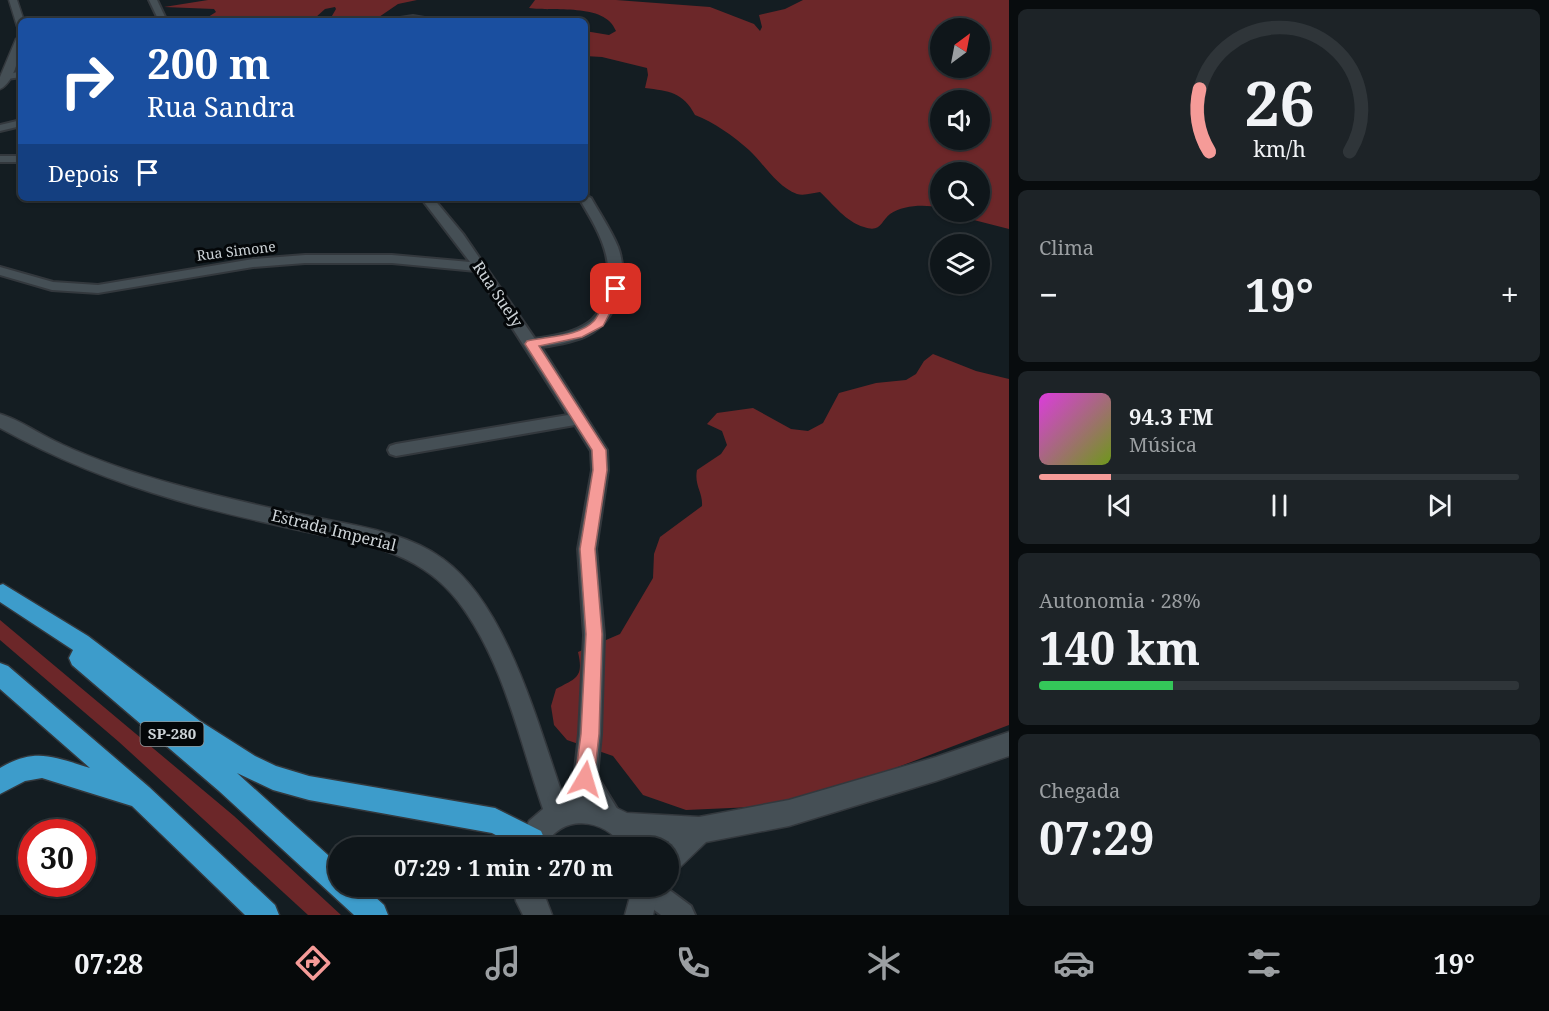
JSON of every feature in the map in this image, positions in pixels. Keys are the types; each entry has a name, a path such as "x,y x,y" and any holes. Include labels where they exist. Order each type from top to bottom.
{"highway":[{"path":"2,592 80,643 192,729 246,765 273,778 309,788 495,821 520,837"},
{"name":"SP-280","path":"2,592 228,782 328,873"},
{"path":"0,674 140,796 265,915"},
{"path":"0,782 21,769 42,766 140,796"},
{"path":"355,897 374,915"}],"street":[{"path":"13,0 19,18"},
{"path":"153,0 162,18"},
{"path":"0,86 7,76 18,47"},
{"path":"7,76 18,74"},
{"path":"0,128 18,124"},
{"path":"0,159 18,159"},
{"name":"Rua Suely","path":"429,201 480,267 599,450 600,470 587,549 594,634 590,734 585,779 565,811"},
{"path":"531,344 578,334 590,329 599,323 616,289 615,255 587,201"},
{"name":"Rua Simone","path":"0,271 52,286 98,289 253,263 305,259 392,259 480,267"},
{"path":"396,450 578,419"},
{"name":"Estrada Imperial","path":"0,420 56,450 116,474 204,501 382,540 406,548 443,571 478,612 495,643 533,742 565,811"},
{"path":"535,837 542,825 565,811 591,809 616,821 699,830 789,813 936,769 1009,744"},
{"path":"585,779 630,837"},
{"path":"679,850 699,830"},
{"path":"529,897 538,915"},
{"path":"639,915 644,897"},
{"path":"659,897 682,915"}],"shaded area":[{"path":"208,0 417,0 398,4 376,18 331,18 335,7 325,9 315,18 207,18 216,12 214,9 164,7"},
{"path":"535,0 616,0 710,7 754,24 760,31 762,27 759,15 785,9 803,0 1009,0 1009,229 982,222 990,222 990,162 930,162 930,206 908,207 895,211 874,228 857,225 820,192 800,195 783,186 749,150 723,130 695,115 680,97 668,92 645,88 647,68 602,57 588,56 588,32 609,35 616,31 610,22 601,16 577,10 529,8"},
{"path":"933,354 976,371 1009,379 1009,725 824,795 773,806 686,810 643,795 613,756 567,740 554,725 551,706 556,689 577,676 580,667 578,652 620,634 653,578 654,554 660,537 702,506 697,470 721,454 727,445 722,431 707,424 717,413 753,408 791,429 808,431 823,423 839,393 876,383 906,380 916,374 924,361"},
{"path":"0,620 234,816 341,915 308,915 119,742 0,640"}],"route":[{"path":"585,779 590,734 594,634 587,549 600,470 599,450 531,344 555,340 590,329 599,323 616,289"}]}
